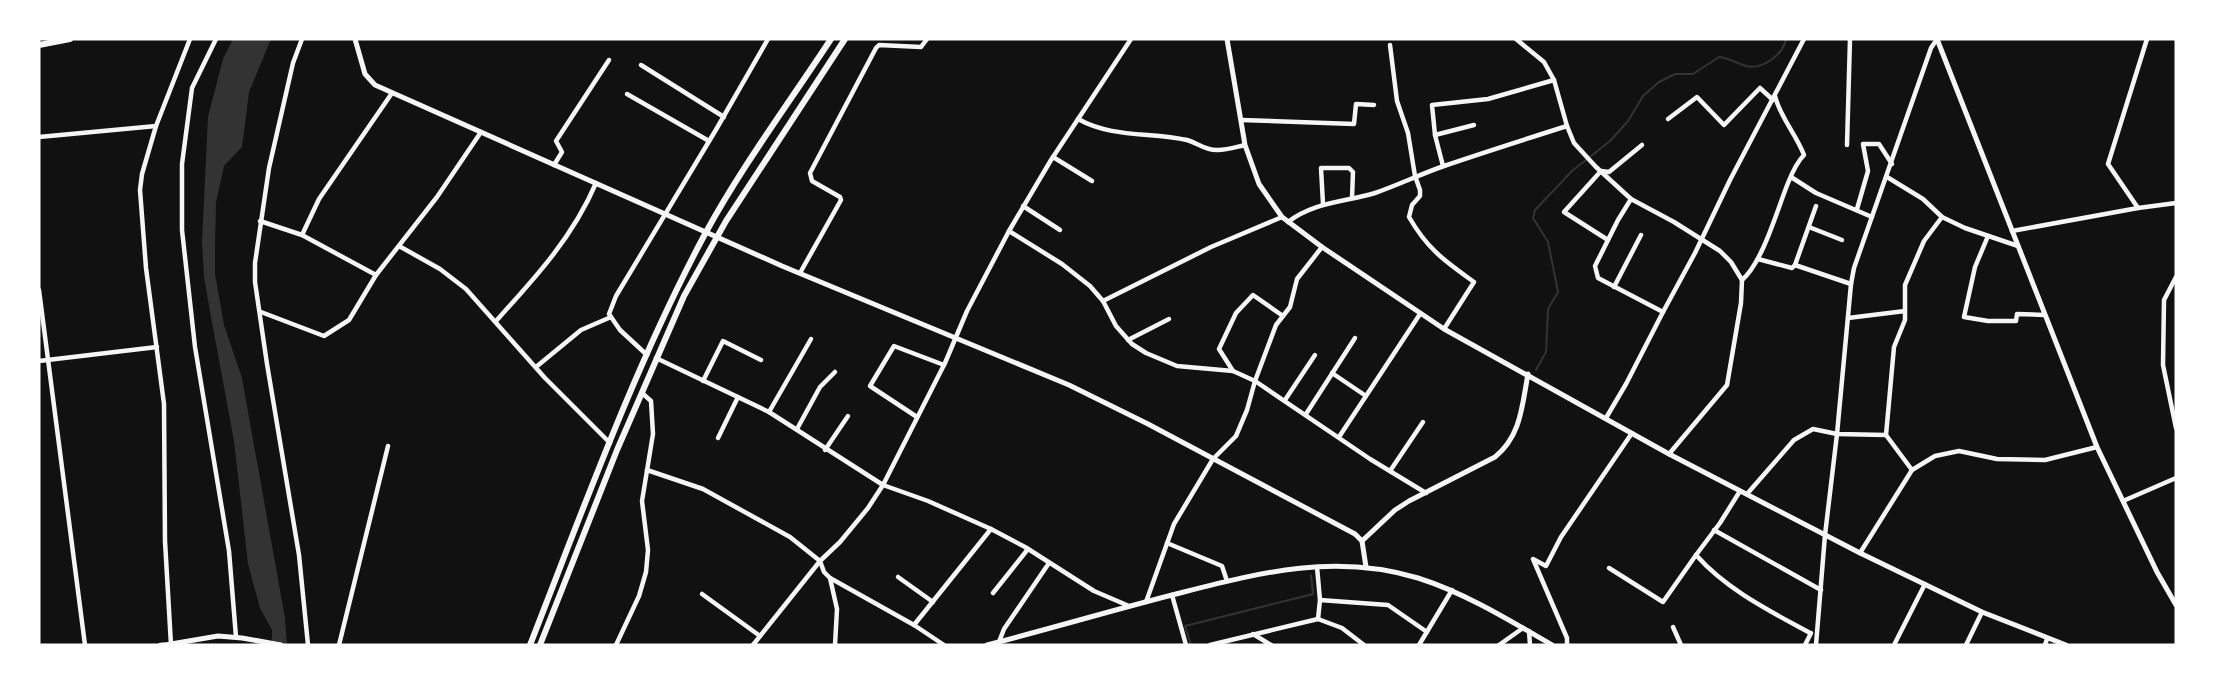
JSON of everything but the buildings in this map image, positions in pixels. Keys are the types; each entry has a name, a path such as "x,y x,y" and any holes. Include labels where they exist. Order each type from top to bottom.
{"main road":[{"path":"39,45 70,39"},
{"path":"530,645 610,443 676,289 707,232 754,156 831,39"},
{"path":"540,645 641,392 684,296 716,236 845,39"}],"street":[{"path":"171,644 165,541 164,404 146,268 140,190 144,165 156,126 190,39"},
{"path":"216,39 192,88 182,164 182,230 195,347 229,551 239,637"},
{"path":"302,39 292,63 260,221 255,282 299,555 308,645"},
{"path":"355,39 361,64 369,81 800,273 1096,398 1345,527 1362,541 1366,567"},
{"path":"647,355 620,330 609,314 616,296 724,117 768,39"},
{"path":"800,273 841,200 840,197 812,181 810,173 876,48 879,45 921,48 927,39"},
{"path":"753,645 820,561 840,543 883,485 1009,231 1053,156 1131,39"},
{"path":"1227,39 1245,145 1259,184 1282,217 1322,247 1444,329 1669,454 1860,553 1982,612 2046,642 2066,645"},
{"path":"1516,39 1544,62 1554,80 1574,143 1631,200 1674,222 1720,251 1731,261 1742,280 1741,303 1728,386 1669,454"},
{"path":"1606,418 1702,241 1730,180 1804,39"},
{"path":"1847,145 1850,39"},
{"path":"1816,645 1825,535 1854,268 1931,48 1937,39"},
{"path":"1937,39 2097,447 2157,572 2176,605"},
{"path":"2138,208 2108,164 2147,39"},
{"path":"1390,45 1397,101 1408,133 1415,177 1420,190 1420,196 1412,205 1409,217 1418,232 1441,259 1474,282 1444,329"},
{"path":"554,165 562,152 556,141 609,60"},
{"path":"641,65 724,117"},
{"path":"1443,166 1435,135 1432,105 1488,99 1554,80"},
{"path":"1668,119 1698,97 1724,125 1760,88 1774,98 1799,140 1804,154 1799,159 1791,177 1758,259 1751,273 1742,280"},
{"path":"302,235 319,199 392,93"},
{"path":"627,94 709,141"},
{"path":"1241,120 1354,124 1356,104 1374,105"},
{"path":"1078,119 1093,128 1133,135 1161,135 1190,141 1204,148 1218,150 1245,145"},
{"path":"1435,135 1474,125"},
{"path":"39,137 156,126"},
{"path":"1288,222 1323,204 1333,204 1375,192 1443,166 1567,126"},
{"path":"261,312 324,336 349,320 376,275 437,197 481,132"},
{"path":"1857,209 1868,171 1863,144 1879,144 1892,164"},
{"path":"1601,171 1609,172 1642,145"},
{"path":"1053,156 1092,181"},
{"path":"1323,204 1321,168 1349,168 1353,172 1352,198"},
{"path":"1601,171 1564,212 1608,240"},
{"path":"1791,177 1816,193 1872,217"},
{"path":"1887,177 1917,195 1942,217 1965,228 2018,246"},
{"path":"496,321 537,276 566,238 596,183"},
{"path":"1631,200 1595,266 1598,278 1663,312"},
{"path":"2012,231 2176,203"},
{"path":"1023,206 1060,230"},
{"path":"1758,259 1792,268 1816,206"},
{"path":"1103,301 1211,247 1282,217"},
{"path":"1912,470 1886,435 1894,347 1905,320 1905,285 1910,271 1924,241 1942,217"},
{"path":"260,221 302,235 376,275"},
{"path":"1809,227 1842,240"},
{"path":"1009,231 1062,264 1090,286 1103,301 1116,326 1128,340 1146,353 1177,366 1233,370 1256,381 1426,493"},
{"path":"1614,286 1641,235"},
{"path":"1988,236 1975,267 1964,317 1988,321 2016,321 2017,314 2045,315"},
{"path":"399,246 458,282 610,443"},
{"path":"1146,602 1174,524 1213,459 1236,436 1276,325 1290,307 1297,279 1322,247"},
{"path":"1795,265 1851,284"},
{"path":"2176,277 2164,300 2163,364 2176,428"},
{"path":"39,290 86,645"},
{"path":"1233,370 1219,349 1236,313 1253,295 1283,316"},
{"path":"1848,318 1905,311"},
{"path":"1339,437 1420,314"},
{"path":"536,367 581,330 611,317"},
{"path":"1128,340 1169,319"},
{"path":"1306,414 1354,338"},
{"path":"769,412 811,339"},
{"path":"703,381 723,341 761,360"},
{"path":"917,417 870,386 894,346 944,365"},
{"path":"39,361 157,347"},
{"path":"1285,400 1315,356"},
{"path":"656,358 769,412 825,450 883,485 928,501 991,529 1028,549 1094,591 1129,606"},
{"path":"797,429 820,387 836,372"},
{"path":"1332,373 1366,396"},
{"path":"1362,541 1395,510 1495,457 1506,448 1518,424 1528,374"},
{"path":"616,645 639,596 646,572 648,550 642,501 653,434 651,401 641,392"},
{"path":"718,438 738,397"},
{"path":"825,450 848,416"},
{"path":"1390,471 1423,422"},
{"path":"1747,494 1794,440 1812,429 1837,434 1886,435"},
{"path":"1567,645 1567,638 1533,559 1546,566 1561,537 1632,433"},
{"path":"339,645 388,446"},
{"path":"1860,553 1912,470 1925,461 1948,452 1972,453 1997,459 2045,460 2097,447"},
{"path":"647,470 713,494 790,537 820,561 824,572 830,578 914,625 944,645"},
{"path":"2123,501 2176,478"},
{"path":"1609,568 1663,602 1740,491"},
{"path":"914,625 991,529"},
{"path":"1714,530 1821,590"},
{"path":"1167,543 1222,566 1227,581"},
{"path":"993,593 1028,549"},
{"path":"1696,555 1704,565 1736,591 1810,633 1817,634"},
{"path":"999,642 1004,629 1049,563"},
{"path":"1317,567 1320,600 1318,619"},
{"path":"987,645 1227,581 1284,569 1317,567 1366,567 1415,577 1452,590 1552,645"},
{"path":"898,577 933,602"},
{"path":"830,578 837,609 835,645"},
{"path":"1894,645 1925,584"},
{"path":"1419,645 1452,590"},
{"path":"702,594 760,636"},
{"path":"1172,595 1186,645"},
{"path":"1320,600 1388,605 1427,632"},
{"path":"1966,645 1982,612"},
{"path":"1210,645 1318,619 1342,628 1364,645"},
{"path":"1673,627 1681,645"},
{"path":"1499,645 1526,630"},
{"path":"1526,630 1530,645"},
{"path":"1805,645 1810,633"},
{"path":"1253,634 1271,645"},
{"path":"160,645 204,638 239,637 281,645"}],"shaded area":[{"path":"233,39 271,39 249,92 242,147 224,166 216,202 215,274 224,325 242,378 285,618 287,645 272,645 272,630 260,608 248,564 234,441 204,277 202,242 208,117 223,59"}],"waterway":[{"path":"1536,370 1546,352 1548,309 1558,292 1548,242 1533,218 1535,210 1572,171 1610,141 1628,121 1643,96 1659,82 1675,74 1693,74 1719,57 1746,66 1759,66 1776,56 1786,39"},
{"path":"1191,645 1185,626 1313,594 1311,575"}]}
